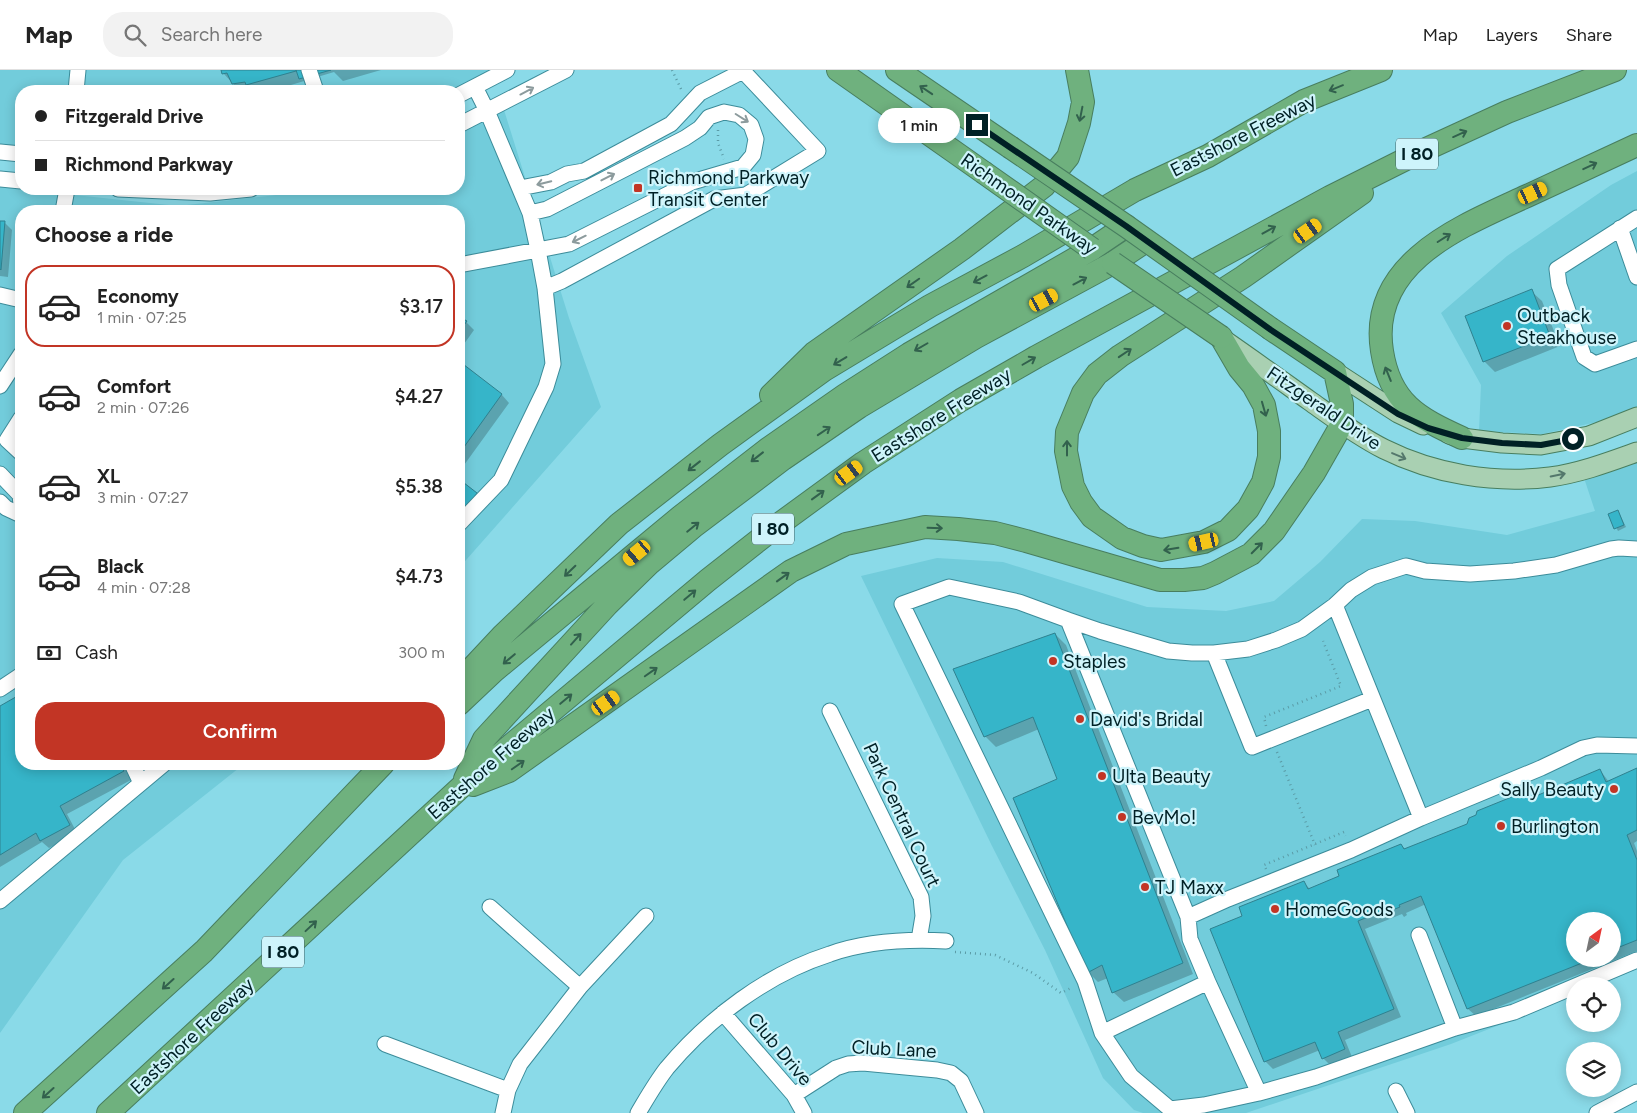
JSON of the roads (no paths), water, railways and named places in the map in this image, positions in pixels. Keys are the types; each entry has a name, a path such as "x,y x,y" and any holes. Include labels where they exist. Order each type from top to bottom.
{"highway":[{"name":"Richmond Parkway","path":"838,70 1221,338"},
{"name":"Richmond Parkway","path":"897,70 1126,226 1271,330 1335,372"},
{"path":"720,445 814,353 962,249 1044,186 1068,157 1079,123 1083,102 1077,70"},
{"name":"Eastshore Freeway","path":"465,676 502,636 619,524 720,445 824,370 930,306 1023,256 1135,190 1208,156 1304,101 1381,70"},
{"name":"Eastshore Freeway","path":"108,1113 459,789 708,580 778,525 863,463 961,400 1036,357 1330,197 1422,151 1507,112 1615,70"},
{"path":"1462,438 1432,425 1404,404 1392,386 1384,365 1380,331 1383,308 1393,288 1407,267 1424,250 1464,225 1637,145"},
{"path":"1221,338 1264,405 1269,457 1263,482 1248,509 1228,530 1204,542 1162,550 1143,546 1122,538 1092,517 1081,502 1073,486 1068,467 1066,451 1067,432 1083,393 1097,374 1120,356 1243,277 1422,151"},
{"path":"459,789 484,739 607,605 650,563 693,527 783,459 969,330 1126,226"},
{"path":"465,698 494,671 680,518 769,448 845,395 908,354 969,330 1114,263 1146,241"},
{"path":"459,789 509,771 791,572 846,544 925,528 958,529 995,533 1160,580 1203,578 1215,573 1251,554 1274,531 1314,473 1342,424 1342,404 1335,372"},
{"path":"204,951 377,770"},
{"path":"25,1113 204,951 390,770"}],"main road":[{"name":"Fitzgerald Drive","path":"1221,338 1342,424 1383,449 1420,464 1456,474 1504,479 1550,477 1592,468 1637,452"},
{"name":"Fitzgerald Drive","path":"1335,372 1398,414 1428,428 1462,438 1541,445 1589,436 1637,417"}],"street":[{"path":"77,85 78,70"},
{"path":"309,70 314,85"},
{"path":"465,92 507,70"},
{"path":"465,123 566,70"},
{"path":"520,188 551,182 567,174 584,171 671,124 700,93 743,71 818,151 746,195 714,199 562,281 545,288"},
{"path":"465,518 501,480 546,387 553,364 545,288 530,213 487,112 474,87"},
{"path":"465,264 570,244 692,182 743,167 753,155 755,147 756,140 751,125 740,115 732,113 724,112 710,117 700,128 685,138 547,209 530,213"},
{"path":"0,152 15,153"},
{"path":"0,179 15,180"},
{"path":"1637,218 1557,269 1559,285 1584,357 1595,364 1637,350"},
{"path":"1620,228 1637,277"},
{"path":"0,295 15,299"},
{"path":"0,386 15,363"},
{"path":"15,427 7,440 15,447"},
{"path":"0,474 15,490"},
{"path":"0,502 6,508 15,512"},
{"path":"1637,549 1612,549 1556,565 1514,571 1470,574 1425,571 1406,566 1372,577 1351,590 1335,605 1302,629 1248,649 1214,653 1168,650 1100,631 1019,602 949,587 902,604 1085,981 1102,1033 1131,1076 1170,1109 1204,1105 1316,1077 1455,1028 1514,1012 1637,960"},
{"path":"1335,605 1421,818"},
{"path":"1068,620 1188,917 1190,939 1208,982 1260,1092"},
{"path":"1214,653 1252,747 1372,699"},
{"path":"0,688 15,679"},
{"name":"Park Central Court","path":"830,711 921,897 923,916 919,940"},
{"path":"1188,917 1351,850 1583,748 1597,745 1637,746"},
{"path":"135,770 141,783"},
{"path":"0,901 157,770"},
{"path":"490,907 580,987"},
{"path":"503,1113 508,1090 520,1064 580,987 646,916"},
{"path":"1419,936 1455,1028"},
{"path":"638,1113 666,1070 694,1038 723,1012 794,968 830,954 868,944 919,940 946,941"},
{"path":"1102,1033 1208,982"},
{"name":"Club Drive","path":"723,1012 794,1095 804,1113"},
{"path":"385,1044 508,1090"},
{"name":"Club Lane","path":"794,1095 836,1068 848,1064 863,1063 937,1070 951,1073 961,1081 976,1113"},
{"path":"1396,1091 1408,1113"},
{"path":"1597,1113 1637,1092"}],"place":[{"name":"Richmond Parkway Transit Center","path":"638,188"},
{"name":"Outback Steakhouse","path":"1507,326"},
{"name":"Staples","path":"1053,661"},
{"name":"David's Bridal","path":"1080,719"},
{"name":"Ulta Beauty","path":"1102,776"},
{"name":"Sally Beauty","path":"1614,789"},
{"name":"BevMo!","path":"1122,817"},
{"name":"Burlington","path":"1501,826"},
{"name":"TJ Maxx","path":"1145,887"},
{"name":"HomeGoods","path":"1275,909"}]}
